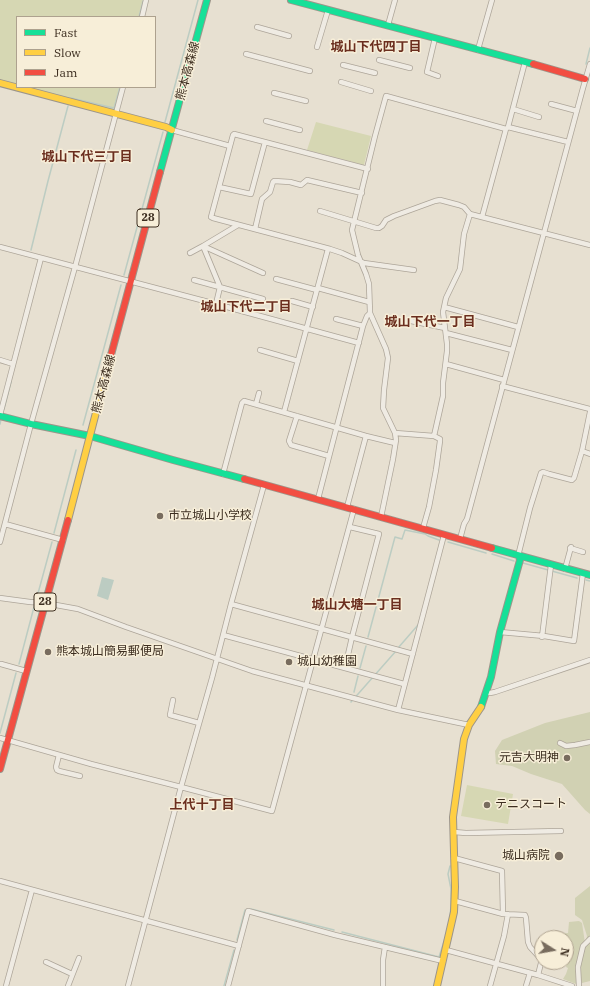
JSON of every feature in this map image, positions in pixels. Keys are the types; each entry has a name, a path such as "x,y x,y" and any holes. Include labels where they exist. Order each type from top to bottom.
{"street":[{"path":"142,16 146,0"},
{"name":"熊本高森線","path":"0,769 63,540 130,282 207,0"},
{"path":"290,0 525,62 588,81"},
{"path":"388,26 395,0"},
{"path":"478,50 492,0"},
{"path":"317,47 328,10"},
{"path":"257,27 289,36"},
{"path":"435,38 427,72 438,76"},
{"path":"246,54 310,70"},
{"path":"379,60 410,68"},
{"path":"482,217 525,62"},
{"path":"460,539 467,519 568,142 588,81 590,64"},
{"path":"343,65 375,73"},
{"path":"0,82 16,86"},
{"path":"341,82 371,91"},
{"path":"22,88 230,146"},
{"path":"0,542 123,88"},
{"path":"274,93 306,101"},
{"path":"381,517 395,443 395,433 383,408 388,358 386,349 370,314 369,284 360,262 352,230 386,96 507,128 568,142"},
{"path":"551,104 577,111"},
{"path":"513,109 539,117"},
{"path":"266,121 300,130"},
{"path":"368,169 234,134 211,217 342,253 360,262 414,270"},
{"path":"219,187 251,194 265,142"},
{"path":"256,229 262,199 270,192 274,181 290,182 301,185 307,180 362,193"},
{"path":"320,211 379,228 386,220 394,216 440,200 458,205 470,214 590,245"},
{"path":"434,436 443,396 446,364 447,344 443,312 446,298 460,269 464,234 470,214"},
{"path":"190,253 238,225"},
{"path":"203,246 220,287 216,304"},
{"path":"203,246 263,273"},
{"path":"0,247 359,343"},
{"path":"284,412 328,249"},
{"path":"41,258 0,415 31,424 90,436 223,474 423,528 551,566 590,575"},
{"path":"276,279 369,302"},
{"path":"194,280 263,299"},
{"path":"292,301 313,307"},
{"path":"444,307 518,327"},
{"path":"318,499 363,326 367,316 370,314"},
{"path":"336,319 363,326"},
{"path":"411,321 512,350"},
{"path":"260,350 298,361"},
{"path":"0,360 13,364"},
{"path":"446,364 504,380"},
{"path":"437,986 454,912 453,817 464,739 469,725 480,710 491,676 500,632 520,560 519,552 541,473 543,472 572,480 574,478 582,451 590,411 502,386"},
{"path":"256,404 259,393"},
{"path":"223,474 242,403 244,401 336,428 395,443"},
{"path":"297,416 289,441 291,445 329,456"},
{"path":"395,433 434,436 440,439 429,507 423,528"},
{"path":"347,507 366,436"},
{"path":"582,451 590,454"},
{"path":"128,986 264,485"},
{"path":"0,738 91,764 272,811 354,509"},
{"path":"5,524 63,540"},
{"path":"345,668 379,534 350,527"},
{"path":"398,710 444,535"},
{"path":"565,569 571,548 582,552"},
{"path":"542,637 551,566"},
{"path":"500,632 544,636 574,641 583,573"},
{"path":"0,598 45,603 78,609 252,670 398,710 469,725"},
{"path":"231,604 413,654"},
{"path":"223,635 404,684"},
{"path":"486,693 495,692 590,660"},
{"path":"1,664 26,671"},
{"path":"173,700 170,716 200,723"},
{"path":"560,743 566,746 590,742"},
{"path":"60,755 56,767 57,770 80,776"},
{"path":"454,832 561,831"},
{"path":"454,858 502,871 505,914 504,936 490,986"},
{"path":"0,881 239,946"},
{"path":"6,986 32,890"},
{"path":"455,901 505,914 525,915 528,942 530,947 541,959 538,975"},
{"path":"228,986 248,911 443,961"},
{"path":"579,986 578,967 583,946 590,939"},
{"path":"383,986 383,960 385,947"},
{"path":"446,950 538,975 572,986"},
{"path":"68,986 79,958"},
{"path":"46,962 72,974"},
{"path":"526,986 530,973"}],"green space":[{"path":"0,0 143,0 139,16 16,16 16,87 0,83"},
{"path":"19,88 122,88 115,114"},
{"path":"316,122 371,136 364,165 307,150"},
{"path":"590,712 590,814 562,784 512,766 496,764 495,751 502,740 545,723"},
{"name":"テニスコート","path":"467,785 513,794 508,824 461,816"},
{"path":"590,886 590,981 582,983 580,966 587,936 582,920 575,915 575,898"},
{"path":"579,921 582,923 585,943 581,948 576,984 563,979 567,970 574,970 574,930 568,930 569,922"}],"shaded area":[{"path":"102,577 114,580 108,600 97,596"}],"waterway":[{"path":"165,122 198,0"},
{"path":"139,16 143,1"},
{"path":"586,64 590,48"},
{"path":"71,98 114,108 120,88"},
{"path":"31,250 68,106"},
{"path":"124,275 163,132"},
{"path":"83,425 121,285"},
{"path":"4,409 11,382"},
{"path":"0,424 1,419"},
{"path":"54,533 76,450"},
{"path":"368,637 395,537 402,539 405,530 425,534 439,540"},
{"path":"37,597 52,542"},
{"path":"448,542 486,553"},
{"path":"492,554 514,561"},
{"path":"523,563 577,578"},
{"path":"586,580 590,581"},
{"path":"19,664 34,607"},
{"path":"398,648 418,625"},
{"path":"360,668 366,646"},
{"path":"351,702 396,651"},
{"path":"0,733 16,673"},
{"path":"354,692 358,676"},
{"path":"450,866 448,874 451,889 450,918"},
{"path":"251,909 334,930"},
{"path":"237,940 245,910"},
{"path":"342,932 439,957 446,935"},
{"path":"224,986 234,950"}],"traffic: fast":[{"path":"160,172 207,0"},
{"path":"291,0 533,64"},
{"path":"0,416 90,436 244,479"},
{"path":"492,548 590,575"},
{"path":"481,707 491,677 500,632 520,560 519,556"}],"traffic: slow":[{"path":"0,83 16,87"},
{"path":"19,88 166,127 172,130"},
{"path":"68,520 111,355"},
{"path":"437,986 454,912 455,887 453,817 464,739 469,725 481,707"}],"traffic: jam":[{"path":"533,64 585,79"},
{"path":"111,355 160,172"},
{"path":"244,479 492,548"},
{"path":"0,769 68,520"}],"place":[{"name":"市立城山小学校","path":"160,516"},
{"name":"熊本城山簡易郵便局","path":"48,652"},
{"name":"城山幼稚園","path":"289,662"},
{"name":"元吉大明神","path":"567,758"},
{"name":"テニスコート","path":"487,805"},
{"name":"城山病院","path":"559,856"}],"district":[{"name":"城山下代四丁目","path":"376,47"},
{"name":"城山下代三丁目","path":"87,157"},
{"name":"城山下代二丁目","path":"246,307"},
{"name":"城山下代一丁目","path":"430,322"},
{"name":"城山大塘一丁目","path":"357,605"},
{"name":"上代十丁目","path":"202,805"}]}
